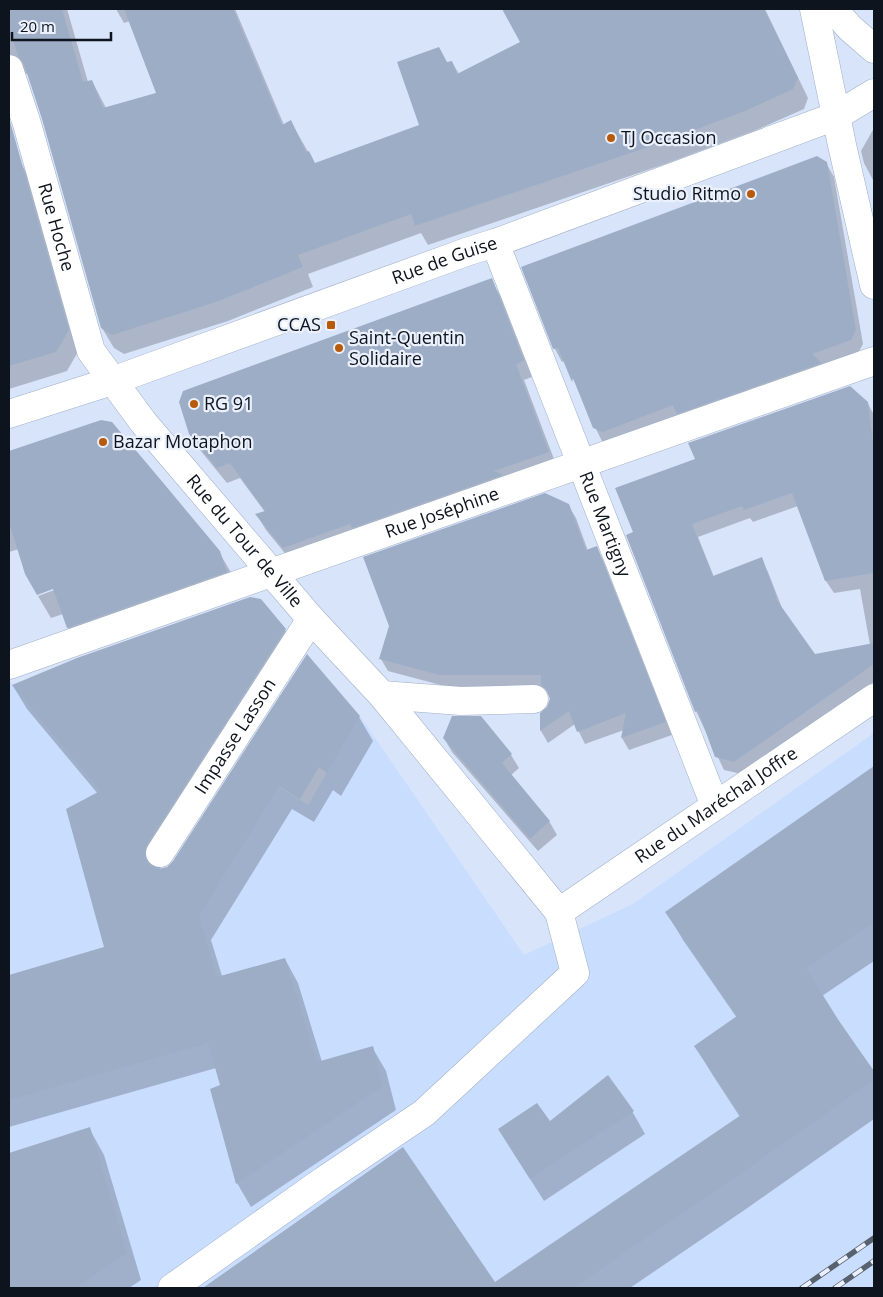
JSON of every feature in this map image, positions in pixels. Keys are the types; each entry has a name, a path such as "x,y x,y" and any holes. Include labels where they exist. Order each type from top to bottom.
{"street":[{"path":"814,9 836,116 870,249 874,285"},
{"path":"833,9 850,28 874,49"},
{"name":"Rue Hoche","path":"9,69 18,127 91,351 112,381"},
{"name":"Rue de Guise","path":"9,414 112,381 495,243 836,116 874,92"},
{"name":"Rue Martigny","path":"495,243 715,806"},
{"name":"Rue Joséphine","path":"9,664 874,360"},
{"name":"Rue du Tour de Ville","path":"112,381 143,422 311,618 382,695 558,912"},
{"name":"Impasse Lasson","path":"160,853 311,618"},
{"path":"382,695 462,701 534,699"},
{"name":"Rue du Maréchal Joffre","path":"558,912 874,698"},
{"path":"172,1288 323,1181 424,1113 575,973 558,912"}],"shaded area":[{"path":"9,680 198,915 278,786 308,805 360,716 524,955 633,904 874,733 874,1288 9,1288"}],"building":[{"path":"9,9 62,9 83,82 92,80 103,108 156,93 124,9 233,9 282,125 291,120 306,152 309,151 315,163 419,125 397,62 439,47 447,62 452,61 457,74 520,42 502,9 764,9 798,78 793,89 745,111 654,145 415,226 411,214 298,255 303,267 216,302 112,335 101,328 42,119 24,64 18,56 9,26"},
{"path":"9,118 69,330 56,352 9,366"},
{"path":"817,156 827,162 856,330 851,340 812,354 822,363 677,414 673,405 603,432 593,428 573,378 572,382 558,348 553,349 521,267"},
{"path":"492,278 524,361 516,364 549,452 494,471 503,475 352,528 350,524 283,548 255,514 265,511 230,463 217,468 189,434 179,402 183,391"},
{"path":"850,386 868,402 874,452 874,573 825,581 792,493 744,510 742,506 692,524 713,576 762,557 776,599 815,654 874,643 874,664 734,762 715,757 698,711 695,712 626,535 633,532 615,488 695,459 688,443"},
{"path":"101,420 112,422 220,551 227,572 67,628 53,589 37,595 25,574 9,522 9,451"},
{"path":"545,493 569,504 586,550 597,546 666,722 621,738 626,713 577,732 569,711 540,731 540,713 547,707 550,699 547,690 541,685 541,675 440,675 379,659 389,626 363,557"},
{"path":"250,597 261,599 286,629 147,845 144,852 146,860 151,866 159,869 167,867 173,861 307,654 360,716 327,773 319,767 300,799 279,786 199,916 217,977 285,958 317,1062 373,1046 383,1086 236,1184 210,1089 220,1085 208,1043 9,1100 9,975 104,947 66,809 100,791 12,685 77,658"},
{"path":"452,716 481,716 512,754 502,763 550,821 530,839 443,738"},
{"path":"874,766 874,922 806,968 839,1021 874,1071 874,1080 573,1288 203,1288 403,1147 495,1282 741,1115 694,1046 737,1016 665,912"},
{"path":"608,1075 634,1111 530,1179 498,1129 537,1103 550,1121"},
{"path":"90,1127 127,1253 76,1288 9,1288 9,1153"}],"railway":[{"path":"802,1288 874,1238"},
{"path":"835,1288 874,1261"}],"place":[{"name":"TJ Occasion","path":"611,138"},
{"name":"Studio Ritmo","path":"751,194"},
{"name":"CCAS","path":"331,325"},
{"name":"Saint-Quentin Solidaire","path":"339,348"},
{"name":"RG 91","path":"194,404"},
{"name":"Bazar Motaphon","path":"103,442"}]}
